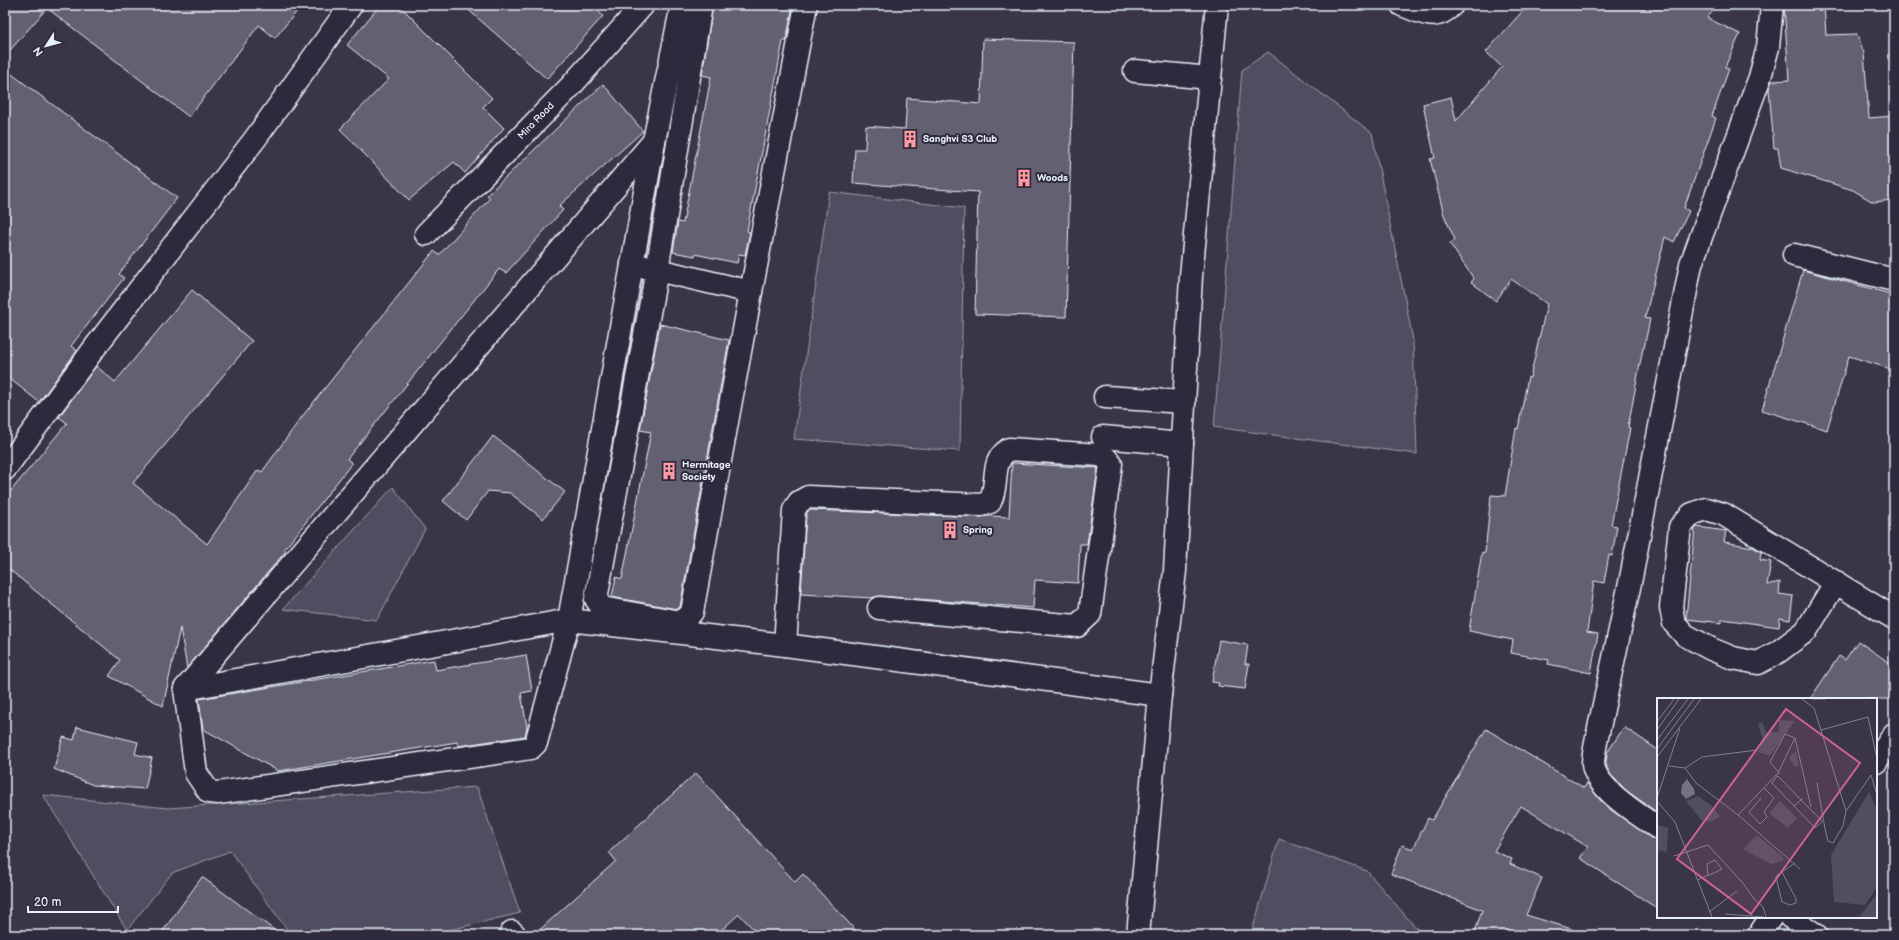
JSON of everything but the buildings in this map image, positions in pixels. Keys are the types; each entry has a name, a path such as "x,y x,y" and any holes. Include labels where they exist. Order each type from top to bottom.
{"street":[{"path":"5,469 96,346 255,139 351,5"},
{"name":"Mira Road","path":"426,234 570,87 643,5"},
{"path":"654,141 184,689 196,773 209,792 218,793 530,748 536,743 569,620 654,141 682,10 681,5"},
{"path":"701,5 657,270 596,599 602,608 680,622 688,617 692,612 806,5"},
{"path":"1138,935 1160,695 1175,571 1191,276 1216,5"},
{"path":"1402,5 1433,16 1444,13 1452,5"},
{"path":"1657,827 1626,806 1604,787 1593,765 1596,742 1631,578 1691,264 1760,77 1768,47 1772,5"},
{"path":"1136,72 1210,78"},
{"path":"1794,255 1894,280"},
{"path":"632,264 751,292"},
{"path":"1105,397 1184,402"},
{"path":"1103,437 1182,444"},
{"path":"785,645 794,510 799,502 808,497 982,505 990,502 994,492 997,462 1001,455 1010,449 1099,455 1106,458 1111,464 1090,614 1077,626 879,608"},
{"path":"1836,582 1806,631 1778,652 1758,663 1734,658 1711,649 1685,635 1674,623 1671,607 1680,527 1692,514 1706,509 1723,514 1836,582 1894,618"},
{"path":"184,689 569,620 785,645 1160,695"},
{"path":"1877,760 1894,734"},
{"path":"1758,935 1769,918"},
{"path":"1791,918 1816,935"}],"shaded area":[{"path":"1268,52 1372,133 1413,340 1417,454 1214,427 1242,70"},
{"path":"829,192 964,208 960,451 794,439"},
{"path":"393,487 425,529 377,620 283,609"},
{"path":"477,787 520,913 429,935 291,935 230,851 172,873 127,930 43,795 168,808"},
{"path":"1279,839 1367,871 1422,935 1251,935"}],"place":[{"name":"Sanghvi S3 Club","path":"910,139"},
{"name":"Woods","path":"1024,178"},
{"name":"Hermitage Society","path":"669,471"},
{"name":"Spring","path":"950,530"}]}
